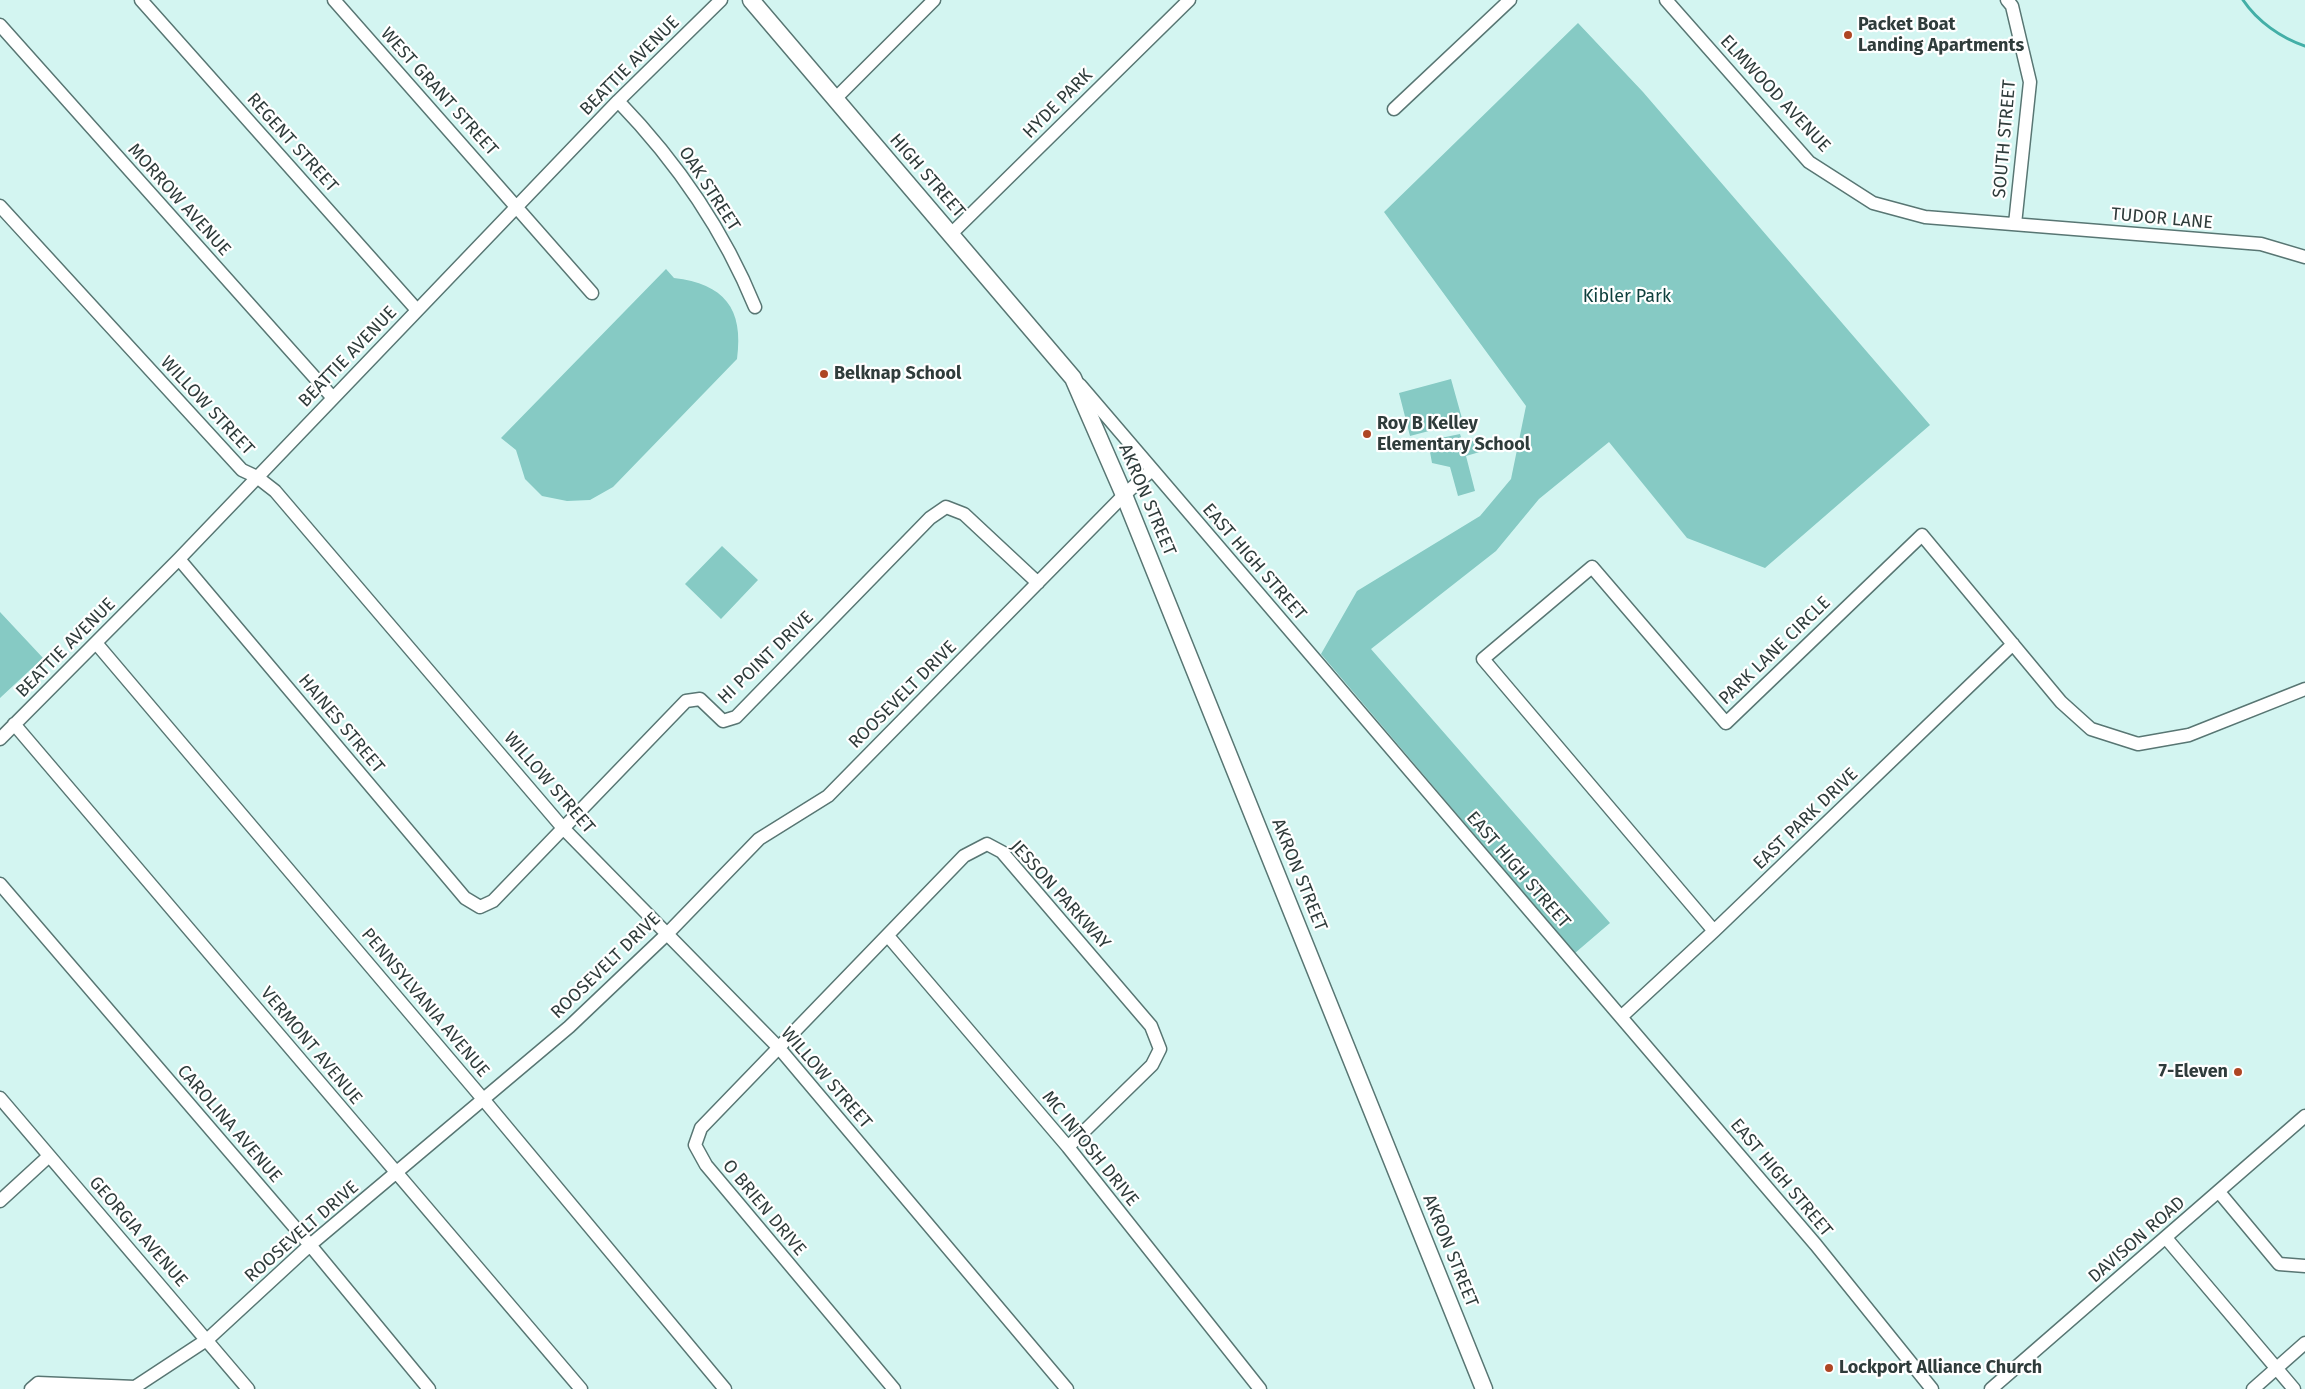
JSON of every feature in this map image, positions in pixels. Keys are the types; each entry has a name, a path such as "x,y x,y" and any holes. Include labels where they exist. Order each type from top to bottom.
{"main road":[{"name":"HIGH STREET","path":"751,0 1073,378"},
{"name":"AKRON STREET","path":"1073,378 1124,495 1484,1389"}],"street":[{"name":"REGENT STREET","path":"141,0 417,310"},
{"name":"WEST GRANT STREET","path":"334,0 592,293"},
{"name":"BEATTIE AVENUE","path":"0,739 179,559 618,101 721,0"},
{"path":"835,99 934,0"},
{"name":"HYDE PARK","path":"951,234 1189,0"},
{"path":"1394,108 1510,0"},
{"name":"ELMWOOD AVENUE","path":"1666,0 1810,162 1817,167 1873,202 1925,216 2015,224"},
{"name":"SOUTH STREET","path":"2007,0 2012,6 2030,82 2015,224"},
{"name":"MORROW AVENUE","path":"0,25 333,398"},
{"name":"OAK STREET","path":"618,101 647,131 695,196 733,260 755,307"},
{"name":"WILLOW STREET","path":"0,206 242,470 257,477 275,492 563,828 779,1048 1067,1389"},
{"name":"TUDOR LANE","path":"2015,224 2261,244 2305,257"},
{"name":"EAST HIGH STREET","path":"1073,378 1816,1245 1932,1389"},
{"name":"ROOSEVELT DRIVE","path":"32,1389 38,1383 135,1388 208,1339 310,1245 397,1174 569,1027 668,933 759,839 828,796 1124,495 1152,470"},
{"name":"HI POINT DRIVE","path":"480,907 493,901 686,701 700,699 723,722 736,717 930,518 946,507 964,514 1038,583"},
{"name":"PARK LANE CIRCLE","path":"1714,931 1483,659 1592,567 1726,723 1922,535 2061,702 2091,729 2138,744 2189,735 2305,690"},
{"name":"HAINES STREET","path":"179,559 465,898 480,907"},
{"name":"PENNSYLVANIA AVENUE","path":"96,643 483,1099 725,1389"},
{"name":"EAST PARK DRIVE","path":"1621,1017 1714,931 2013,644"},
{"name":"VERMONT AVENUE","path":"14,724 581,1389"},
{"name":"JESSON PARKWAY","path":"779,1048 964,856 987,844 1002,852 1151,1026 1160,1049 1152,1065 1068,1147"},
{"name":"CAROLINA AVENUE","path":"0,884 310,1245 429,1389"},
{"name":"MC INTOSH DRIVE","path":"888,936 1068,1147 1260,1389"},
{"name":"O BRIEN DRIVE","path":"779,1048 701,1128 695,1145 706,1165 894,1389"},
{"name":"GEORGIA AVENUE","path":"0,1098 208,1339 248,1389"},
{"name":"DAVISON ROAD","path":"1990,1389 2305,1116"},
{"path":"0,1201 49,1156"},
{"path":"2219,1192 2279,1264 2305,1266"},
{"path":"2166,1238 2294,1389"},
{"path":"2253,1389 2305,1343"}],"green space":[{"name":"Kibler Park","path":"1578,23 1643,92 1930,425 1765,568 1687,538 1609,442 1539,499 1496,551 1371,649 1610,923 1575,953 1321,654 1357,591 1480,516 1511,479 1526,406 1384,212"},
{"path":"666,269 674,278 706,286 718,293 727,302 737,326 737,359 613,487 590,500 567,501 542,496 525,479 516,450 501,438"},
{"path":"1451,379 1463,422 1410,436 1399,393"},
{"path":"1460,434 1463,443 1480,439 1483,451 1466,456 1475,491 1458,496 1450,467 1432,463 1430,452 1438,449 1436,439"},
{"path":"722,546 758,580 721,619 685,584"},
{"path":"0,612 43,658 0,698"}],"waterway":[{"path":"2243,0 2255,15 2270,28 2305,46"}],"place":[{"name":"Packet Boat Landing Apartments","path":"1848,35"},
{"name":"Belknap School","path":"824,374"},
{"name":"Roy B Kelley Elementary School","path":"1367,434"},
{"name":"7-Eleven","path":"2238,1072"},
{"name":"Lockport Alliance Church","path":"1829,1368"}]}
